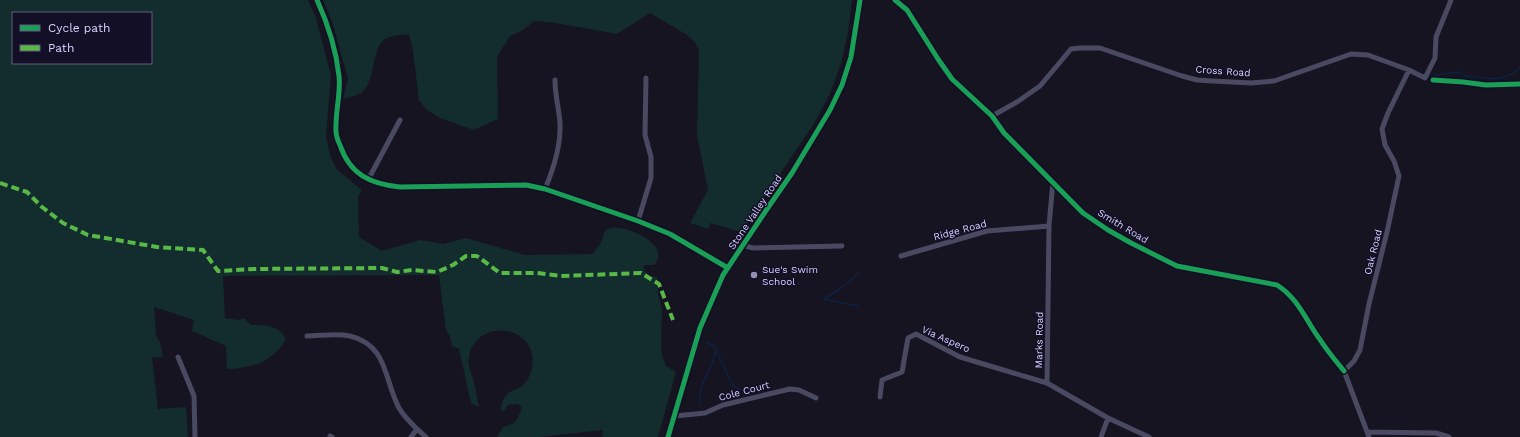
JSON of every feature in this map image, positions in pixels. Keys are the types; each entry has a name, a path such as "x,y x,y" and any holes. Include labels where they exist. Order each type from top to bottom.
{"street":[{"path":"317,0 330,32 339,76 336,132 343,155 354,170 368,180 385,186 400,187 526,185 545,189 638,221 670,234 728,268"},
{"name":"Stone Valley Road","path":"668,437 700,328 728,268 742,245 792,174 830,110 842,85 851,57 860,0"},
{"name":"Smith Road","path":"895,0 907,10 952,79 992,116 1004,134 1053,181 1083,213 1131,243 1177,266 1270,283 1282,288 1301,308 1320,341 1344,371"},
{"name":"Cross Road","path":"992,116 1017,102 1040,86 1071,49 1076,48 1100,48 1197,80 1251,83 1274,81 1351,54 1368,55 1409,70 1425,78 1435,58 1436,37 1451,0"},
{"name":"Oak Road","path":"1344,371 1354,362 1360,350 1368,304 1385,239 1399,176 1394,161 1385,145 1382,129 1388,113 1409,70"},
{"path":"638,221 651,178 651,157 645,135 646,78"},
{"path":"545,189 553,169 560,124 555,92 555,80"},
{"path":"368,180 400,120"},
{"name":"Marks Road","path":"1053,181 1049,226 1047,383 1108,418 1149,437"},
{"name":"Ridge Road","path":"900,256 987,231 1049,226"},
{"path":"742,245 753,248 842,246"},
{"name":"Via Aspero","path":"880,397 882,380 902,372 908,338 916,334 960,357 1047,383"},
{"path":"307,336 342,335 350,336 366,343 382,360 400,408 406,418 426,437"},
{"path":"178,357 194,396 194,437"},
{"path":"1344,371 1368,435 1436,433 1450,437"},
{"name":"Cole Court","path":"675,416 705,413 723,405 790,389 799,390 816,398"},
{"path":"1101,437 1108,418"},
{"path":"411,437 417,429"}],"green space":[{"path":"0,0 308,0 316,18 331,76 326,136 330,155 337,170 362,190 358,197 359,237 382,251 420,240 443,244 466,238 525,255 592,254 599,246 605,232 608,229 615,228 634,232 643,236 652,243 657,250 658,257 654,265 644,265 644,271 650,276 657,277 658,294 662,309 662,355 666,366 676,372 658,437 602,437 603,430 539,437 497,437 503,427 516,421 522,408 518,404 508,405 504,411 500,409 507,394 516,390 525,383 530,375 532,368 532,353 527,342 518,335 506,331 495,331 483,335 474,343 469,356 469,366 479,407 471,403 459,349 452,346 450,336 446,330 439,275 223,276 225,318 239,320 244,318 251,325 276,328 286,339 281,347 268,358 253,365 236,369 227,369 226,346 192,331 194,320 154,307 156,335 160,343 163,357 152,358 158,409 186,407 188,437 0,437"},
{"path":"323,0 852,0 848,32 841,64 829,96 813,125 741,232 710,223 708,229 690,223 708,190 697,134 699,51 695,42 687,35 650,13 617,34 556,23 534,21 523,30 510,36 497,57 498,119 474,130 440,118 427,110 419,100 413,51 409,34 393,36 385,39 377,50 369,82 366,88 359,94 343,99 348,79 332,21"}],"waterway":[{"path":"1435,75 1459,72 1466,76 1496,79 1510,75 1520,68"},
{"path":"824,299 841,288 859,273"},
{"path":"824,299 858,306"},
{"path":"700,406 700,392 715,353 717,352 715,347 707,342"},
{"path":"717,352 732,384 740,390"}],"marked path":[{"path":"0,183 27,192 42,207 63,223 88,235 157,247 203,250 218,271 255,269 382,268 397,272 412,270 437,272 453,265 466,256 477,256 500,273 537,273 561,276 641,273 659,284 673,320"}],"cycle path":[{"path":"317,0 325,18 338,66 339,96 336,124 337,137 344,155 356,171 363,176 390,186 400,187 526,185 545,189 638,221 670,234 728,268"},
{"path":"668,437 700,328 723,275 792,173 830,110 842,85 851,57 860,0"},
{"path":"895,0 907,10 952,79 992,116 1004,133 1083,213 1131,243 1177,266 1277,285 1297,304 1324,345 1344,371"},
{"path":"1433,80 1486,85 1520,84"}],"place":[{"name":"Sue's Swim School","path":"754,275"}]}
